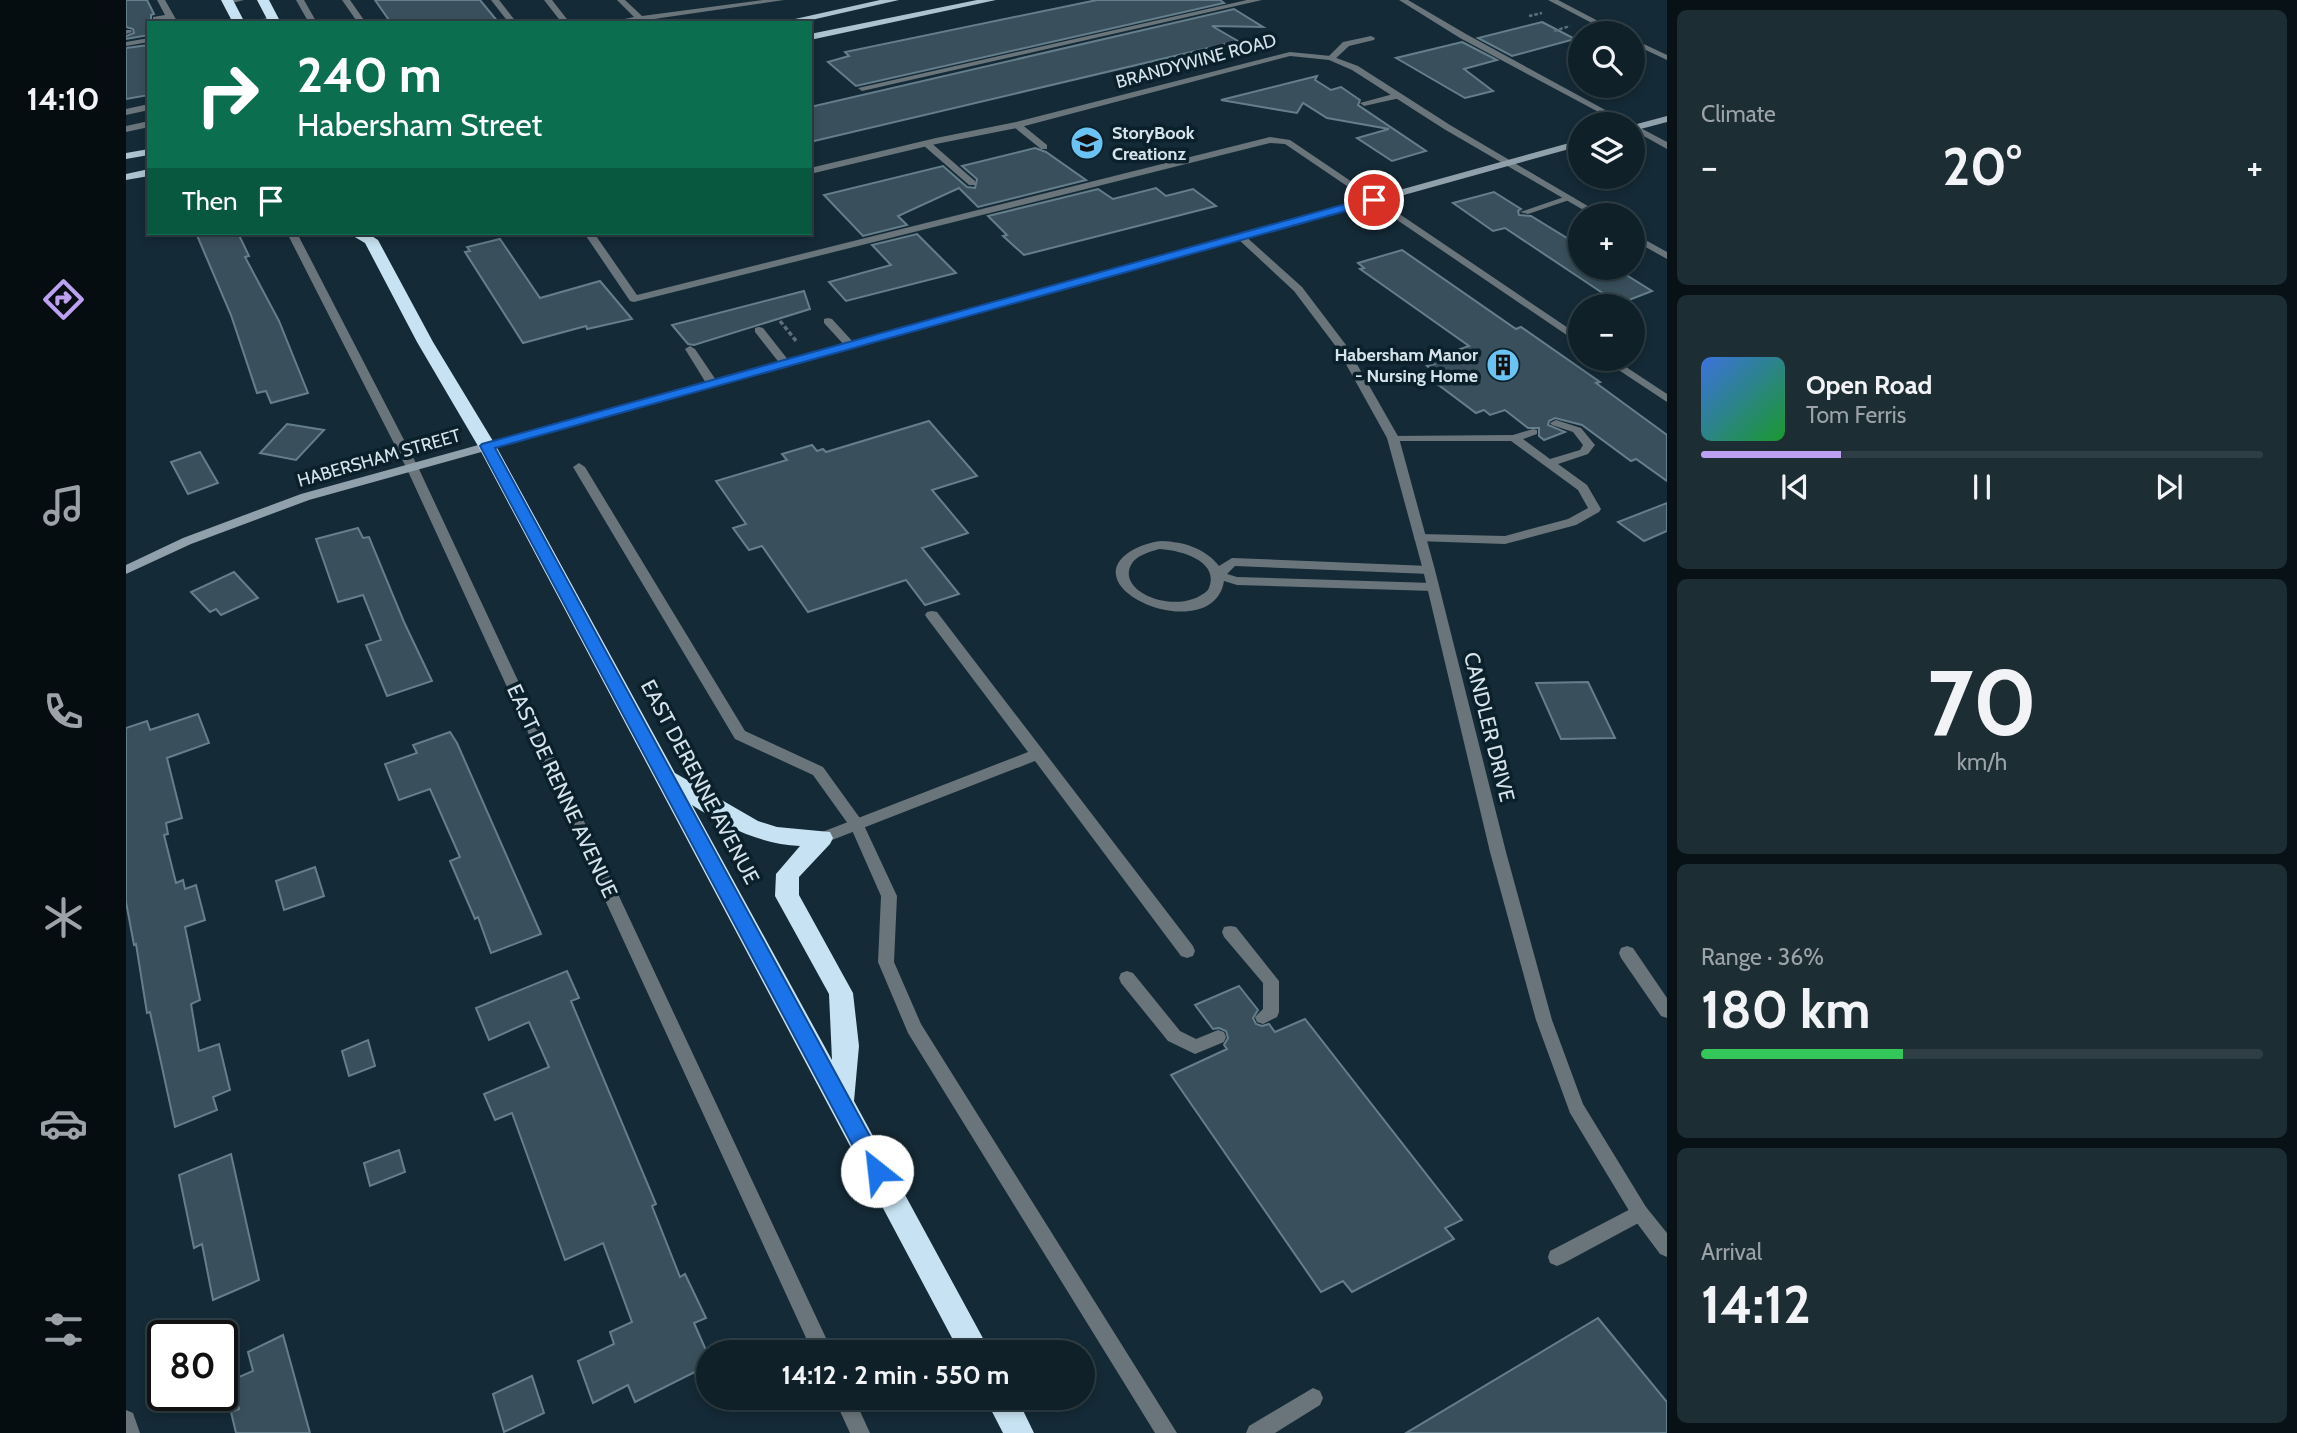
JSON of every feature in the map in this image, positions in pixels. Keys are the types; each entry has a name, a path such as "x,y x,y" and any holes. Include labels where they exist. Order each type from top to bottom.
{"highway":[{"path":"263,0 274,21"},
{"path":"232,1 241,21"},
{"name":"EAST DERENNE AVENUE","path":"373,236 425,342 487,446 969,1340"},
{"path":"666,777 739,823 787,837 822,838"},
{"path":"822,838 788,874 787,896 841,993 846,1046 841,1103"},
{"path":"1007,1410 1019,1433"}],"main road":[{"path":"792,21 894,0"},
{"path":"812,37 990,0"},
{"path":"126,156 147,152"},
{"path":"126,177 147,172"}],"street":[{"path":"300,0 312,21"},
{"path":"346,0 361,21"},
{"path":"495,0 511,21"},
{"path":"548,0 564,21"},
{"path":"621,0 642,21 780,0"},
{"path":"862,88 1258,0"},
{"path":"1403,0 1463,36 1604,112"},
{"path":"1552,0 1593,21"},
{"path":"166,10 152,11 166,10"},
{"path":"1331,58 1346,44 1371,37"},
{"path":"126,44 147,40"},
{"path":"1645,47 1667,58"},
{"name":"BRANDYWINE ROAD","path":"812,172 926,143 1017,125 1290,54 1331,58 1355,68 1397,96 1578,203"},
{"path":"1364,103 1397,96"},
{"path":"126,112 147,107"},
{"path":"1645,124 1667,119"},
{"path":"126,129 147,124"},
{"path":"1017,125 1044,147"},
{"path":"1645,134 1667,146"},
{"path":"590,235 634,299 1270,141 1287,142 1568,333"},
{"path":"926,143 972,183"},
{"name":"HABERSHAM STREET","path":"126,570 248,517 305,497 1568,146"},
{"path":"1525,212 1570,198"},
{"name":"EAST DE RENNE AVENUE","path":"293,235 412,467 817,1340"},
{"name":"CANDLER DRIVE","path":"1240,236 1298,289 1342,347 1393,438 1429,570 1498,852 1544,1020 1576,1107 1640,1213 1667,1248"},
{"path":"1645,243 1667,257"},
{"path":"828,321 850,345"},
{"path":"759,330 785,363"},
{"path":"690,348 712,383"},
{"path":"1625,371 1667,399"},
{"path":"1549,463 1584,452 1589,445 1577,430 1556,423"},
{"path":"1393,438 1514,438 1533,432"},
{"path":"1420,538 1506,540 1572,522 1595,509 1583,488 1514,438"},
{"path":"579,467 740,735 818,771 857,825 888,896 886,962 914,1028 1167,1433"},
{"path":"1429,570 1232,562 1217,575 1213,594 1189,607 1174,608 1157,606 1131,592 1124,582 1122,572 1124,562 1132,554 1144,548 1174,545 1202,556 1212,564 1217,575 1237,581 1433,587"},
{"path":"1334,566 1336,585"},
{"path":"932,615 1187,951"},
{"path":"822,838 1037,754"},
{"path":"1230,932 1271,981 1271,1012 1263,1017"},
{"path":"1627,953 1667,1012"},
{"path":"1128,978 1174,1035 1195,1046 1218,1037"},
{"path":"1557,1257 1640,1213"},
{"path":"1256,1433 1313,1398"},
{"path":"849,1410 860,1433"},
{"path":"126,1420 130,1433"}],"path":[{"path":"780,321 808,356"}],"building":[{"path":"126,0 147,0 154,14 151,15 151,21 147,21 147,35 126,39 126,36 134,33 133,29 126,27"},
{"path":"375,0 480,0 497,21 390,21"},
{"path":"1097,0 1220,0 1224,3 856,86 828,62 849,56 845,52"},
{"path":"1234,9 1263,27 1212,26 1238,41 812,142 812,107"},
{"path":"1542,22 1568,35 1568,41 1512,56 1478,38"},
{"path":"1462,42 1497,60 1464,69 1493,91 1465,98 1396,58"},
{"path":"147,45 147,95 126,99 126,48"},
{"path":"1317,76 1315,80 1331,90 1341,87 1360,100 1358,105 1426,151 1392,161 1357,138 1389,129 1327,118 1303,103 1297,113 1221,100"},
{"path":"1035,148 1046,152 1086,180 978,207 959,188 898,216 907,225 863,236 824,195 943,166 967,187 975,188 977,179 962,166"},
{"path":"1156,188 1166,196 1193,189 1216,206 1024,255 1003,236 1007,235 988,216 1098,189 1113,199"},
{"path":"1494,192 1521,209 1518,211 1519,215 1531,216 1568,239 1568,270 1505,228 1493,231 1453,203"},
{"path":"917,234 956,273 846,301 829,282 891,265 872,245"},
{"path":"197,235 239,235 249,256 245,257 279,321 308,393 271,403 266,391 257,393 231,315"},
{"path":"500,239 540,298 600,281 632,319 587,329 586,326 523,343 465,252 470,251 467,247"},
{"name":"Habersham Manor - Nursing Home","path":"1402,250 1516,329 1521,327 1568,360 1568,371 1584,371 1600,382 1596,383 1667,435 1667,481 1636,459 1631,461 1582,425 1555,418 1549,421 1548,425 1565,432 1544,440 1539,436 1539,428 1528,428 1505,410 1490,415 1484,410 1476,413 1424,374 1433,371 1427,366 1434,364 1429,360 1469,346 1360,269 1364,268 1358,263"},
{"path":"1583,280 1634,280 1652,291 1644,294 1604,294"},
{"path":"804,291 810,309 694,345 688,344 672,325"},
{"path":"929,421 977,476 932,490 968,533 922,548 959,594 925,605 906,580 808,612 762,546 749,550 733,528 746,524 716,481 787,460 782,454 812,445 817,451 823,449 826,452"},
{"path":"287,424 324,430 296,460 260,453"},
{"path":"200,452 218,483 188,494 171,462"},
{"path":"1667,503 1667,531 1644,541 1618,522"},
{"path":"358,528 363,538 369,537 432,681 387,696 366,645 381,640 363,595 338,602 316,539"},
{"path":"234,572 258,598 221,615 216,609 210,612 191,592"},
{"path":"1588,682 1615,738 1561,739 1536,683"},
{"path":"198,714 209,743 167,758 182,818 166,823 168,834 164,835 176,883 183,880 185,889 196,885 205,920 185,927 200,1000 191,1004 199,1051 219,1044 230,1090 213,1097 217,1110 175,1127 150,1012 147,1013 126,902 126,728 147,721 150,730"},
{"path":"450,732 541,934 491,953 478,917 475,919 450,861 460,857 430,789 399,800 385,764 417,753 413,745"},
{"path":"315,867 324,896 284,910 276,881"},
{"path":"567,971 579,998 571,1001 656,1204 652,1206 680,1277 685,1274 706,1318 694,1323 702,1340 696,1340 696,1372 635,1402 628,1385 593,1403 578,1361 614,1344 610,1332 632,1322 603,1243 565,1260 512,1113 495,1120 484,1094 549,1067 529,1022 489,1040 476,1008"},
{"path":"1239,986 1258,1010 1253,1018 1256,1024 1269,1024 1275,1032 1305,1019 1462,1220 1445,1228 1454,1239 1352,1292 1343,1281 1321,1292 1171,1075 1227,1049 1224,1045 1228,1038 1226,1031 1213,1029 1195,1005"},
{"path":"368,1040 375,1066 349,1076 342,1051"},
{"path":"399,1150 405,1172 370,1186 364,1163"},
{"path":"231,1154 259,1280 213,1300 202,1244 194,1248 179,1175"},
{"path":"1598,1318 1667,1402 1667,1433 1406,1433"},
{"path":"283,1335 310,1433 236,1433 231,1412 239,1409 238,1377 253,1371 248,1352"},
{"path":"532,1376 544,1413 504,1432 493,1394"}],"place":[{"name":"StoryBook Creationz","path":"1087,143"},
{"name":"Habersham Manor - Nursing Home","path":"1503,365"}],"route":[{"path":"877,1171 487,446 1374,200"}]}
